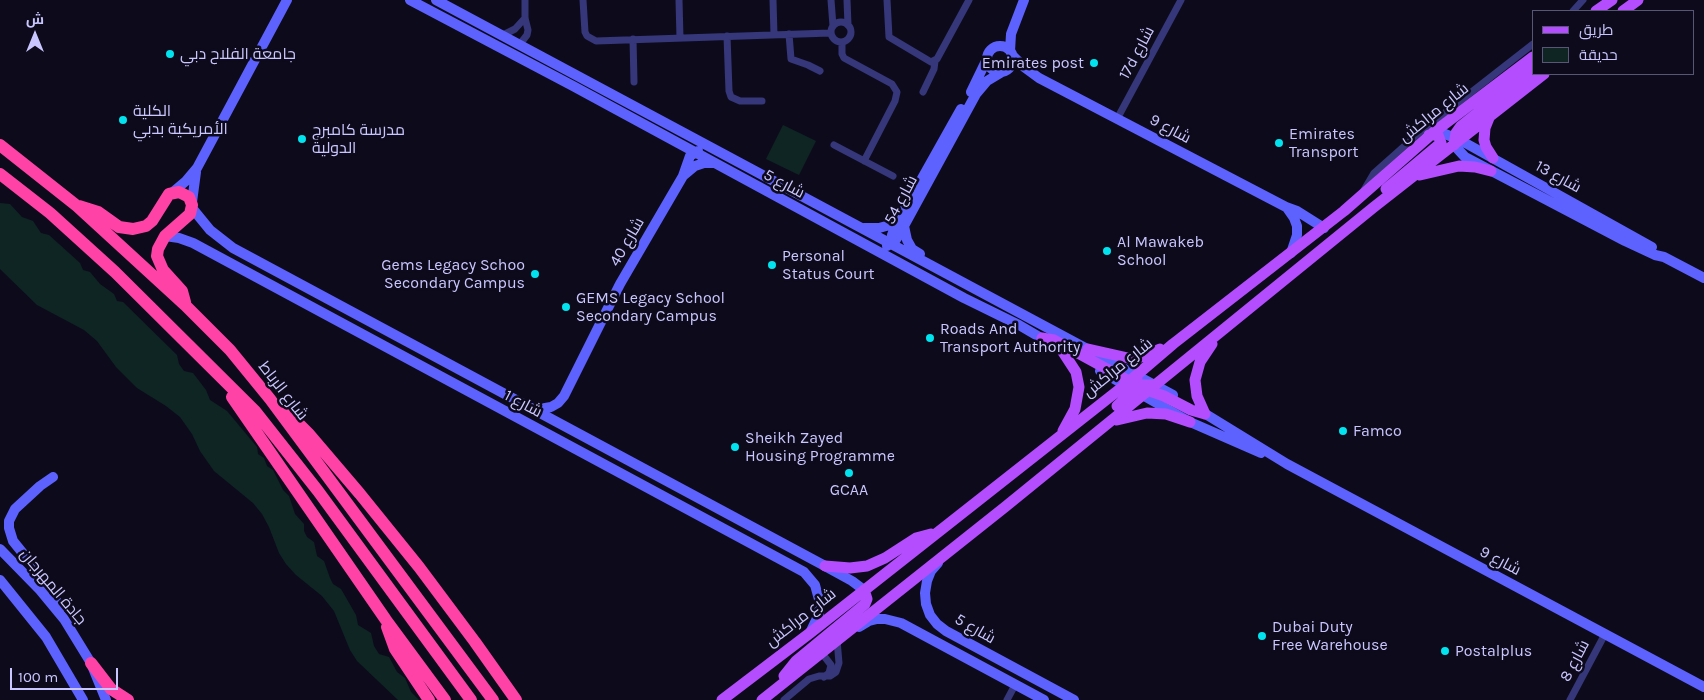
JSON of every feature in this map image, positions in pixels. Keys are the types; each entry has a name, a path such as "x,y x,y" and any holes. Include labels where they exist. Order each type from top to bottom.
{"highway":[{"name":"شارع الرباط","path":"0,145 77,206 185,305 230,350 270,399 493,700"},
{"path":"0,174 50,213 115,272 255,411 293,459 471,700"},
{"path":"77,206 91,209 126,229 138,229 152,221 166,198 173,192 184,193 192,205 190,214 165,236 158,249 159,263 182,291 185,305"},
{"path":"214,370 386,620 444,700"},
{"path":"270,399 285,410 308,433 366,502 433,585 516,700"},
{"path":"386,620 387,630 395,649 429,700"},
{"path":"91,663 111,689 128,700"}],"main road":[{"path":"1597,10 1612,0"},
{"path":"1624,10 1638,0"},
{"name":"شارع مراكش","path":"762,700 1108,423 1173,344 1324,228 1432,134 1532,58"},
{"path":"1456,141 1461,126 1532,70"},
{"name":"شارع مراكش","path":"722,700 1061,435 1219,334 1456,141 1543,75"},
{"path":"1490,117 1485,128 1484,140 1493,158"},
{"path":"1374,207 1383,192 1441,143 1438,136 1432,134"},
{"path":"1413,176 1459,166 1491,171"},
{"path":"1078,447 1089,428 1200,331 1213,313"},
{"path":"1205,414 1196,388 1197,371 1200,362 1219,334"},
{"path":"1042,338 1054,340 1139,385 1192,410 1205,414"},
{"path":"1088,349 1121,357 1134,358 1147,355 1173,344"},
{"path":"1060,349 1076,372 1079,387 1075,409 1061,435"},
{"path":"1108,423 1147,412 1166,414 1190,422"},
{"path":"825,566 850,568 867,566 885,558 916,538 935,534"},
{"path":"779,687 786,673 796,661 866,604 867,599 864,590"}],"street":[{"path":"192,205 193,185 197,168 287,0"},
{"name":"شارع 5","path":"410,0 1060,349 1139,385"},
{"name":"شارع 5","path":"436,0 1088,349 1139,385"},
{"path":"444,18 456,19 507,45 520,44 527,35 528,30 525,18 525,0"},
{"path":"583,0 584,32 591,40 601,41 790,34 832,29 842,22 848,25"},
{"path":"679,0 680,38"},
{"path":"774,0 774,34"},
{"path":"832,0 833,39 842,42 847,40 850,34 847,0"},
{"path":"886,0 889,37 929,61 935,61"},
{"path":"922,92 934,70 935,61 969,0"},
{"path":"999,46 1010,20 1024,0"},
{"path":"1011,53 1005,47 999,46 992,49 987,59 990,68 1003,72 1010,66 1011,53 1011,34 1024,0"},
{"name":"17d شارع","path":"1117,119 1181,0"},
{"path":"1574,10 1583,0"},
{"path":"503,35 516,29 525,18"},
{"path":"790,34 791,59 820,71"},
{"path":"728,36 729,91 731,97 740,101 762,101"},
{"path":"633,39 634,82"},
{"path":"842,42 844,58 892,84 897,92 895,101 864,161"},
{"path":"1363,195 1370,177 1382,164 1532,45"},
{"name":"شارع 9","path":"1011,53 1024,67 1039,78 1286,208 1302,214 1324,228"},
{"name":"شارع 54","path":"901,224 936,152 976,83 987,59"},
{"name":"شارع 9","path":"1003,72 1021,73 1039,78"},
{"name":"شارع 54","path":"891,244 892,235 901,224 976,94 987,81 1003,72"},
{"name":"شارع 13","path":"1432,134 1456,141 1493,158 1654,248 1664,257"},
{"name":"شارع 13","path":"1456,141 1464,157 1625,241 1650,253 1664,257 1704,278"},
{"path":"834,145 893,176"},
{"path":"693,153 700,150 714,153 770,183 783,186"},
{"name":"شارع 40","path":"553,420 620,284 683,176 687,163 693,153"},
{"path":"683,176 695,166 713,163"},
{"path":"173,192 197,168"},
{"path":"788,203 807,210 878,245 885,246 891,244 893,260"},
{"name":"شارع 1","path":"192,205 210,230 234,248 825,566 864,590"},
{"path":"1286,208 1294,218 1297,226 1297,235 1291,253"},
{"path":"863,228 879,228 901,224 909,245 926,263"},
{"name":"شارع 1","path":"165,236 186,240 264,281 804,572 815,585 820,603 819,614 810,633"},
{"path":"264,281 268,276 272,276 331,307 349,311"},
{"name":"شارع 9","path":"1139,385 1190,422 1282,462"},
{"path":"533,410 551,407 564,396"},
{"name":"شارع 9","path":"1205,414 1282,462 1704,687"},
{"path":"553,420 553,432 556,438"},
{"path":"53,478 40,486 14,509 9,521 9,528 13,541 51,590 64,619"},
{"name":"جادة المهرجان","path":"0,548 40,590 64,619 91,663 106,700"},
{"name":"شارع 5","path":"951,549 931,571 927,582 926,604 930,615 937,624 946,631 1073,700"},
{"path":"0,580 46,637 83,700"},
{"name":"شارع 5","path":"840,638 869,621 893,620 1044,700"},
{"name":"شارع 8","path":"1570,700 1605,634"},
{"path":"784,700 809,679 830,676 838,669 840,638"},
{"path":"821,652 831,665 829,673 823,677"},
{"path":"70,677 76,700"},
{"path":"1007,700 1015,685"}],"green space":[{"path":"783,125 816,141 799,175 766,159"},
{"path":"0,203 10,204 22,217 33,221 41,233 49,235 80,263 83,270 90,272 100,284 114,294 117,301 123,302 177,355 179,364 184,371 193,373 206,390 210,400 227,411 257,447 258,454 264,458 267,466 273,470 283,490 289,496 295,514 304,524 304,531 307,537 314,542 317,556 324,561 333,584 341,589 356,615 358,625 371,633 374,646 379,654 389,657 397,672 405,678 411,692 419,700 398,700 357,661 350,650 334,611 322,596 296,575 286,564 279,553 262,514 253,503 214,471 180,417 137,388 116,367 97,341 84,330 37,305 0,269"}],"place":[{"name":"جامعة الفلاح دبي","path":"170,54"},
{"name":"Emirates post","path":"1094,63"},
{"name":"الكلية الأمريكية بدبي","path":"123,120"},
{"name":"مدرسة كامبرج الدولية","path":"302,139"},
{"name":"Emirates Transport","path":"1279,143"},
{"name":"Al Mawakeb School","path":"1107,251"},
{"name":"Personal Status Court","path":"772,265"},
{"name":"Gems Legacy Schoo Secondary Campus","path":"535,274"},
{"name":"GEMS Legacy School Secondary Campus","path":"566,307"},
{"name":"Roads And Transport Authority","path":"930,338"},
{"name":"Famco","path":"1343,431"},
{"name":"Sheikh Zayed Housing Programme","path":"735,447"},
{"name":"GCAA","path":"849,473"},
{"name":"Dubai Duty Free Warehouse","path":"1262,636"},
{"name":"Postalplus","path":"1445,651"}]}
